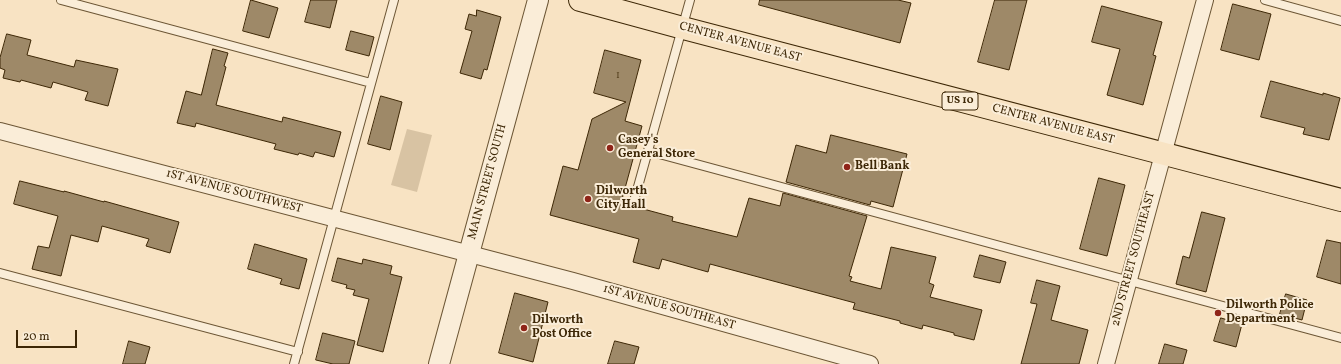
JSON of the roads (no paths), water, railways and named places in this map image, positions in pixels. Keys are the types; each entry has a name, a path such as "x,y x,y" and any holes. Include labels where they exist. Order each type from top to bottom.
{"main road":[{"name":"CENTER AVENUE EAST","path":"580,0 1341,200"}],"street":[{"name":"MAIN STREET SOUTH","path":"439,364 538,0"},
{"name":"2ND STREET SOUTHEAST","path":"1106,364 1205,0"},
{"name":"1ST AVENUE SOUTHWEST","path":"0,131 468,254"},
{"name":"1ST AVENUE SOUTHEAST","path":"468,254 612,292 870,364"}],"lane":[{"path":"61,0 371,83"},
{"path":"294,364 394,0"},
{"path":"634,201 690,0"},
{"path":"1265,0 1341,21"},
{"path":"648,151 1128,282 1341,338"},
{"path":"0,273 298,352"}],"place":[{"name":"Casey's General Store","path":"610,148"},
{"name":"Bell Bank","path":"847,167"},
{"name":"Dilworth City Hall","path":"588,199"},
{"name":"Dilworth Police Department","path":"1218,313"},
{"name":"Dilworth Post Office","path":"524,328"}]}
